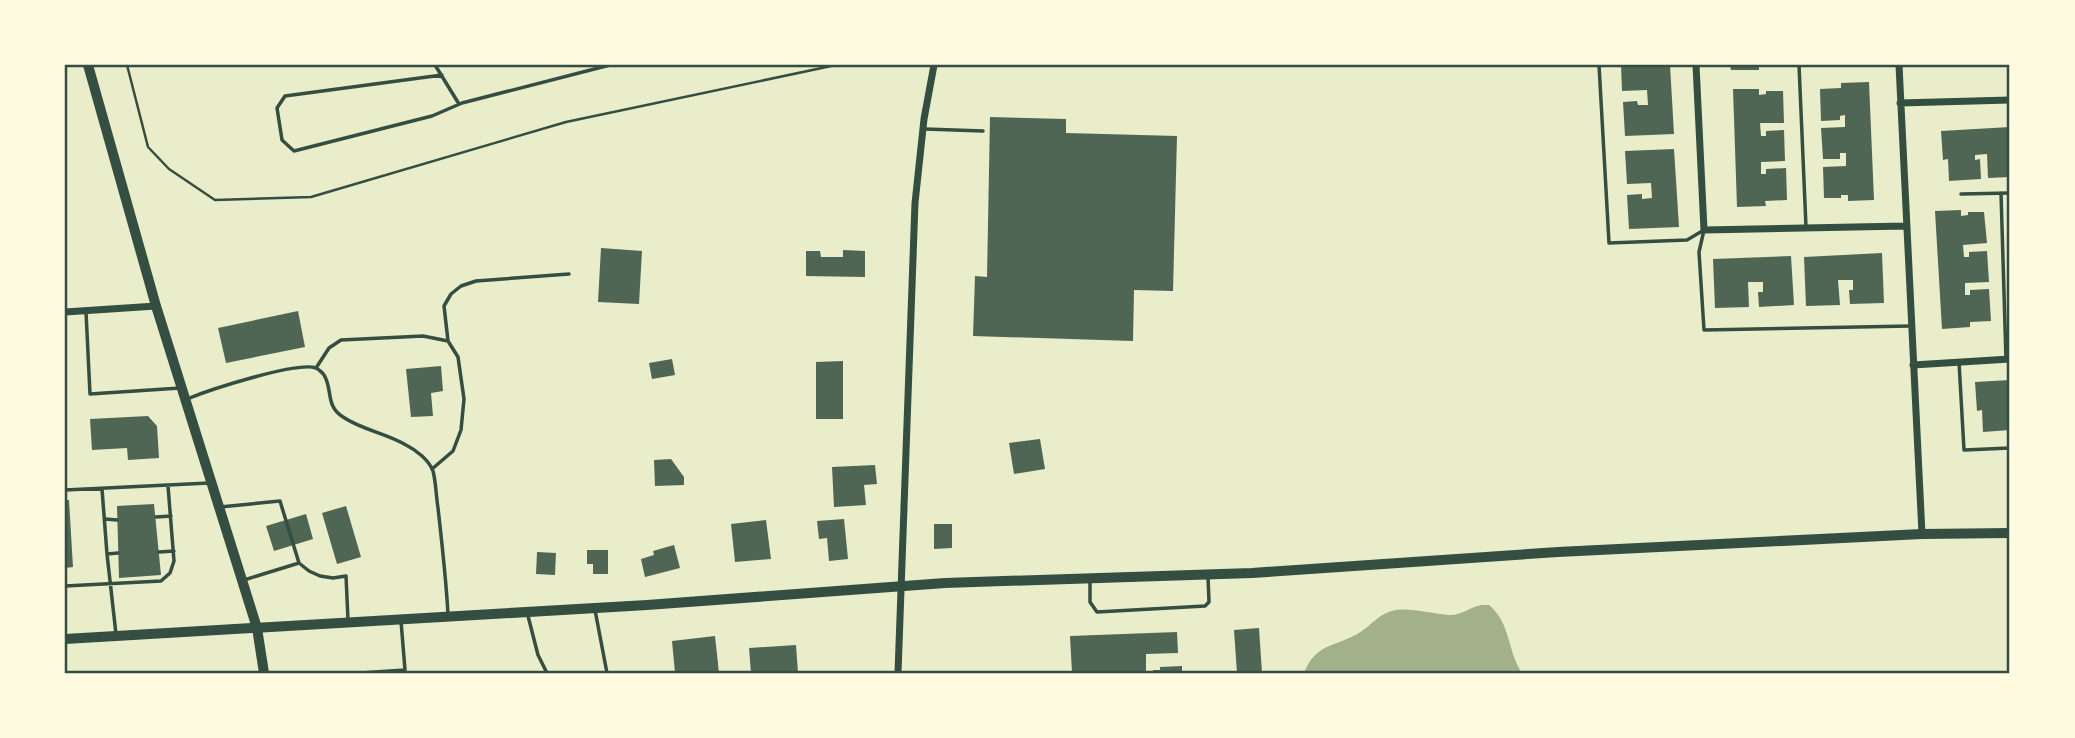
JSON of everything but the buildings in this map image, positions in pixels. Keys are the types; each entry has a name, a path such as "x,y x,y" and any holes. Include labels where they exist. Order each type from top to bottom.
{"main road":[{"path":"88,65 156,306 257,628 264,673"},
{"path":"65,639 594,608 900,586 1207,574 1558,552 1922,534 2010,533"}],"street":[{"path":"898,673 915,203 923,129 934,65"},
{"path":"1696,65 1704,230 1906,226"},
{"path":"1899,65 1922,534"},
{"path":"1900,103 2010,100"},
{"path":"65,312 156,306"},
{"path":"1913,365 2008,360"}],"lane":[{"path":"435,65 459,104"},
{"path":"442,75 285,96 277,108 282,140 294,150 432,116 459,104 610,65"},
{"path":"1599,65 1608,243 1687,240 1704,230"},
{"path":"1799,65 1806,228"},
{"path":"923,129 982,131"},
{"path":"2001,193 2008,360"},
{"path":"1961,194 2010,193"},
{"path":"1704,230 1699,252 1704,330 1911,326"},
{"path":"432,469 453,451 461,430 464,399 458,357 448,341 444,306 451,294 461,286 477,281 569,274"},
{"path":"86,311 90,394 182,387"},
{"path":"316,368 329,348 341,340 423,336 448,341"},
{"path":"1959,362 1964,450 2010,448"},
{"path":"185,400 226,384 283,371 316,368 324,373 329,397 340,415 359,426 406,444 422,456 432,469 449,616"},
{"path":"65,490 211,482"},
{"path":"65,586 161,581 170,573 174,551 168,486"},
{"path":"102,489 116,636"},
{"path":"219,508 280,501 299,563 320,576 346,576 348,622"},
{"path":"156,517 171,516"},
{"path":"104,519 117,520"},
{"path":"159,552 174,551"},
{"path":"107,554 118,554"},
{"path":"242,580 299,563"},
{"path":"1090,578 1090,602 1097,612 1205,606 1209,601 1207,574"},
{"path":"594,608 607,673"},
{"path":"527,612 538,655 547,673"},
{"path":"360,673 407,672 401,619"}],"path":[{"path":"127,65 148,147 169,170 215,201 311,197 566,122 836,65"}],"shaded area":[{"path":"1481,605 1489,605 1501,620 1522,673 1304,673 1320,651 1359,633 1380,616 1390,612 1409,610 1454,615"}]}
